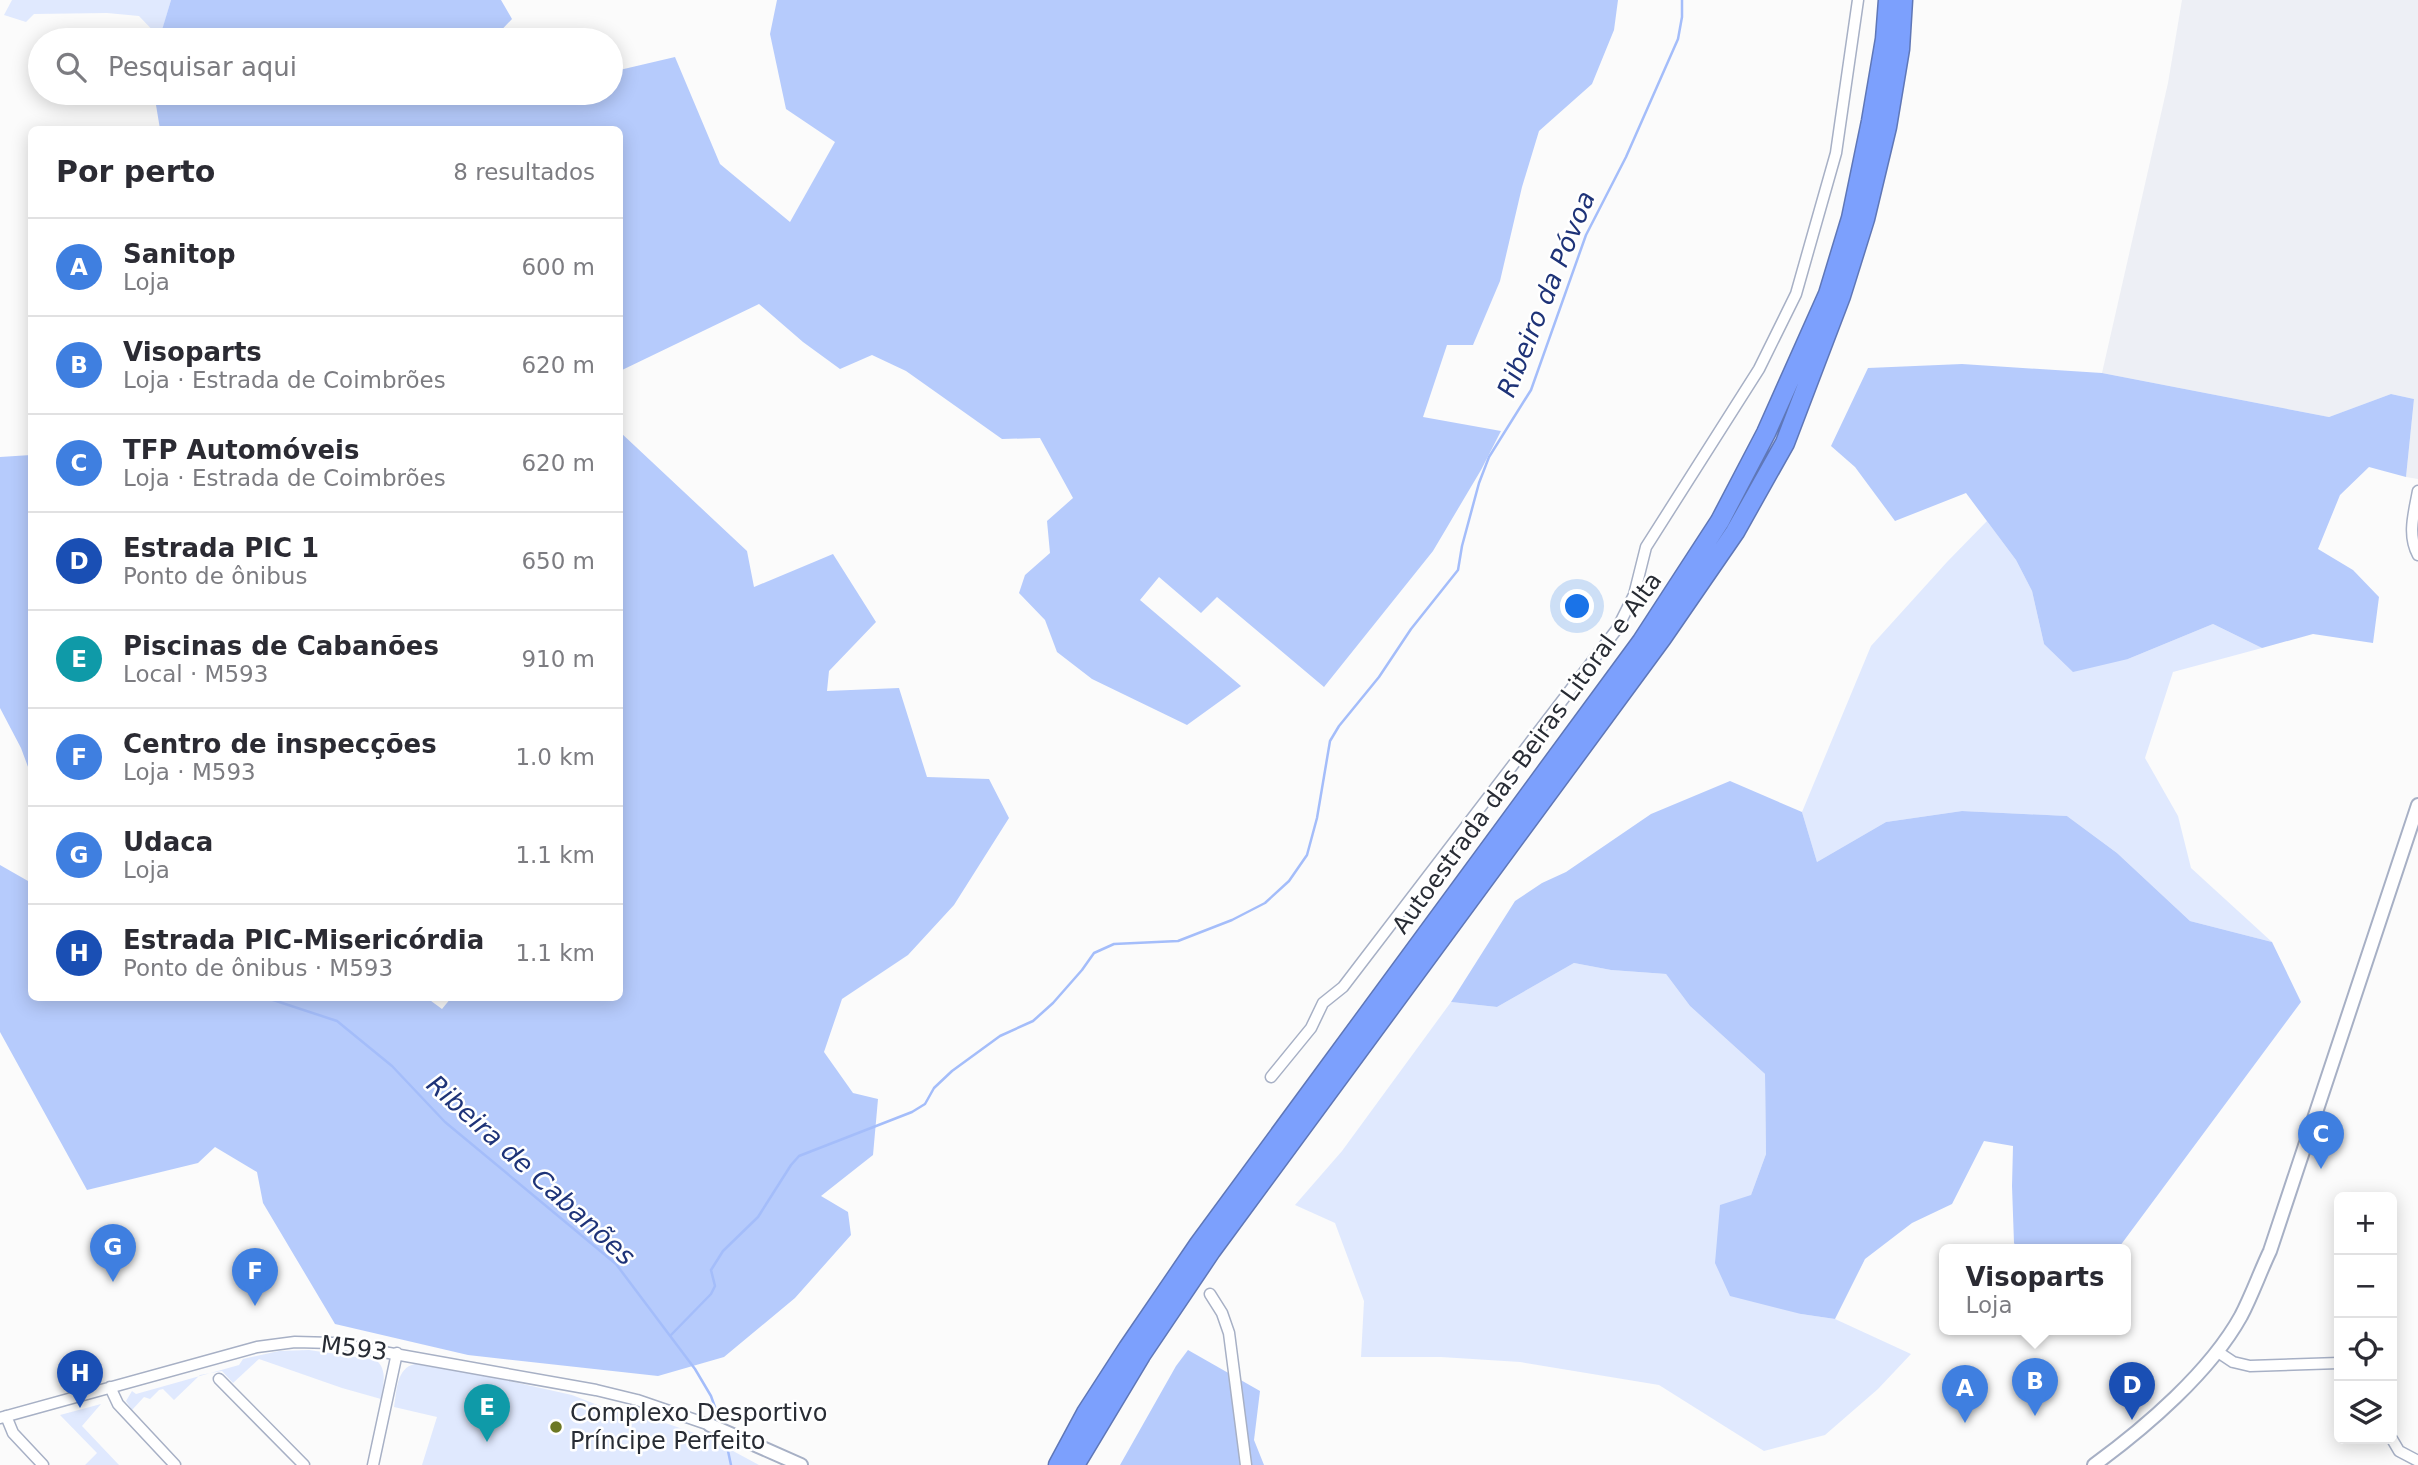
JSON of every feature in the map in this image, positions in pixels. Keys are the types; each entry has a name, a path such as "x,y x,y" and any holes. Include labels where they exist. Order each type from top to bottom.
{"highway":[{"name":"Autoestrada das Beiras Litoral e Alta","path":"1058,1465 1086,1413 1199,1244 1642,641 1720,521 1766,433 1828,293 1851,218 1871,121 1885,39 1888,0"},
{"name":"Autoestrada das Beiras Litoral e Alta","path":"1076,1465 1141,1355 1211,1251 1662,638 1735,532 1784,443 1815,366 1853,257 1865,219 1886,127 1900,49 1903,0"}],"street":[{"path":"1271,1077 1311,1028 1323,1003 1343,987 1617,629 1634,595 1646,547 1759,369 1796,294 1836,153 1858,0"},
{"path":"2418,491 2411,535 2418,555"},
{"path":"2413,525 2418,515"},
{"path":"2094,1465 2176,1395 2218,1352 2241,1315 2270,1251 2418,804"},
{"path":"1210,1294 1222,1313 1229,1333 1246,1465"},
{"name":"M593","path":"3,1417 257,1347 295,1342 333,1343 397,1353 596,1390 637,1400 710,1425"},
{"path":"2218,1352 2233,1362 2250,1366 2334,1363"},
{"path":"373,1465 397,1353"},
{"path":"219,1379 304,1465"},
{"path":"110,1387 118,1404 175,1465"},
{"path":"3,1417 13,1433 43,1465"},
{"path":"710,1425 801,1465"},
{"path":"2395,1444 2399,1451 2418,1461"}],"shaded area":[{"path":"12,0 171,0 163,28 150,28 139,16 107,13 34,14 26,22 4,15"},
{"path":"171,0 501,0 512,19 503,28 163,28"},
{"path":"777,0 1618,0 1614,30 1592,84 1539,131 1522,187 1500,281 1473,345 1447,345 1423,417 1501,431 1433,551 1324,687 1217,597 1201,613 1159,577 1140,600 1241,686 1187,725 1092,679 1057,652 1045,620 1019,593 1025,575 1050,553 1047,521 1073,498 1040,438 1002,439 906,371 872,355 840,369 759,304 623,370 623,126 160,126 156,105 623,105 623,69 675,57 720,164 790,222 835,142 786,109 770,34"},
{"path":"2182,0 2418,0 2418,479 2406,477 2414,399 2391,394 2329,417 2102,373 2168,83"},
{"path":"1962,364 2102,373 2329,417 2391,394 2414,399 2406,477 2369,467 2340,495 2318,549 2353,570 2379,597 2373,643 2313,634 2262,648 2213,624 2128,659 2073,672 2044,644 2032,591 2016,560 1966,493 1895,521 1855,467 1831,446 1868,368"},
{"path":"623,435 747,551 754,587 833,554 876,622 829,671 827,691 899,688 927,777 989,779 1009,818 954,905 908,955 842,999 824,1052 853,1093 878,1099 873,1155 821,1196 848,1212 851,1235 795,1298 724,1357 658,1376 468,1355 335,1324 263,1203 257,1172 215,1147 198,1163 87,1190 0,1032 0,865 28,881 28,1001 431,1001 442,1009 449,1001 623,1001"},
{"path":"28,455 28,767 0,708 0,457"},
{"path":"1987,521 2016,560 2032,591 2044,644 2128,659 2213,624 2262,648 2173,672 2145,758 2178,816 2191,868 2272,942 2190,921 2117,853 2067,816 1962,811 1886,822 1817,862 1802,812 1871,646"},
{"path":"1730,781 1802,812 1817,862 1886,822 1962,811 2067,816 2117,853 2190,921 2272,942 2301,1002 2121,1244 2015,1244 2013,1146 1984,1141 1952,1204 1912,1223 1865,1259 1835,1319 1801,1314 1730,1296 1715,1263 1720,1205 1751,1195 1766,1154 1765,1074 1690,1006 1666,974 1611,970 1574,963 1497,1007 1451,1002 1515,901 1542,883 1566,872 1651,814"},
{"path":"1574,963 1611,970 1666,974 1690,1006 1765,1074 1766,1154 1751,1195 1801,1314 1835,1319 1911,1354 1878,1389 1825,1435 1764,1451 1659,1385 1520,1362 1441,1357 1361,1357 1364,1301 1335,1223 1295,1205 1342,1151 1451,1002 1497,1007"},
{"path":"309,1350 376,1360 382,1368 384,1378 381,1399 259,1359 233,1383 222,1371 210,1373 239,1365 243,1359 279,1351"},
{"path":"1188,1350 1260,1391 1254,1440 1264,1465 1120,1465 1176,1366"},
{"name":"Complexo Desportivo Príncipe Perfeito","path":"415,1364 572,1395 613,1411 616,1406 709,1438 759,1465 422,1465 437,1417 394,1407 401,1375 409,1366"},
{"path":"199,1376 174,1400 163,1389 150,1399 144,1397 132,1410 126,1401 132,1391 136,1394"},
{"path":"101,1404 82,1426 119,1465 85,1465 97,1453 60,1415"}],"waterway":[{"name":"Ribeiro da Póvoa","path":"671,1335 711,1294 715,1286 711,1270 723,1251 758,1217 799,1156 912,1112 925,1104 934,1088 952,1071 1000,1036 1033,1021 1053,1003 1094,953 1114,944 1178,941 1232,920 1265,903 1289,881 1307,855 1317,818 1330,741 1379,677 1411,629 1458,570 1479,483 1489,457 1531,390 1586,235 1626,157 1678,39 1682,0"},
{"name":"Ribeira de Cabanões","path":"276,1001 337,1021 392,1066 445,1122 616,1264 695,1369 711,1396 721,1424"},
{"name":"Ribeira de Cabanões","path":"725,1437 731,1465"}],"place":[{"name":"TFP Automóveis","path":"2321,1169"},
{"name":"Udaca","path":"113,1282"},
{"name":"Centro de inspecções","path":"255,1306"},
{"name":"Estrada PIC-Misericórdia","path":"80,1408"},
{"name":"Visoparts","path":"2035,1416"},
{"name":"Estrada PIC 1","path":"2132,1420"},
{"name":"Sanitop","path":"1965,1423"},
{"name":"Complexo Desportivo Príncipe Perfeito","path":"556,1427"},
{"name":"Piscinas de Cabanões","path":"487,1442"}]}
